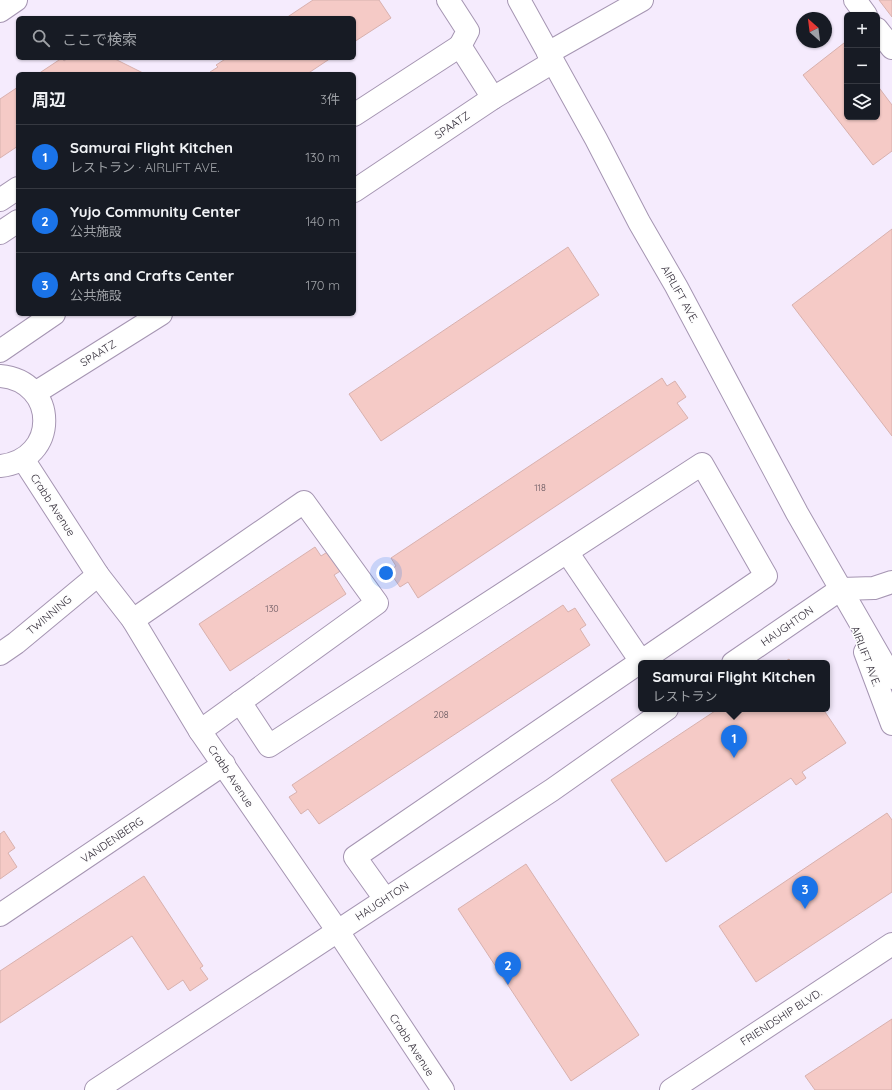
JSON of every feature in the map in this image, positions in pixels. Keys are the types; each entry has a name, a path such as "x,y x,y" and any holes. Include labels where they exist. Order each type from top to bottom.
{"street":[{"path":"0,11 16,0"},
{"path":"356,114 460,46 468,31 448,0"},
{"name":"AIRLIFT AVE.","path":"519,0 639,222 680,293 797,513 892,678"},
{"path":"855,0 864,12"},
{"name":"SPAATZ","path":"356,190 550,58 638,1"},
{"path":"880,32 892,48"},
{"path":"460,46 493,98"},
{"path":"0,200 16,189"},
{"path":"0,233 16,222"},
{"path":"0,351 51,316"},
{"name":"SPAATZ","path":"35,393 159,316"},
{"path":"0,376 16,379 35,393 44,411 45,424 42,438 34,450 23,459 11,465 0,466"},
{"name":"Crabb Avenue","path":"23,459 98,575 133,620 200,731 337,930 443,1090"},
{"path":"240,702 269,746 702,464 766,576 645,660"},
{"path":"133,620 304,502 376,603 200,731"},
{"path":"567,552 641,660"},
{"name":"TWINNING","path":"0,654 16,643 98,575"},
{"path":"841,589 874,588 892,582"},
{"name":"AIRLIFT AVE.","path":"841,589 892,724"},
{"name":"HAUGHTON","path":"737,660 841,589"},
{"path":"385,899 355,857 638,665"},
{"name":"HAUGHTON","path":"96,1090 337,930 552,790 662,712"},
{"name":"VANDENBERG","path":"0,915 224,764"},
{"name":"FRIENDSHIP BLVD.","path":"671,1090 892,944"}],"building":[{"path":"313,0 379,0 391,18 356,41 356,16 289,16"},
{"path":"879,0 892,0 892,17"},
{"path":"844,43 844,120 880,120 880,89 892,105 892,151 873,165 803,75"},
{"path":"59,60 117,60 141,72 41,72"},
{"path":"224,60 328,60 310,72 210,72 218,67 216,65"},
{"path":"16,88 16,147 0,158 0,99"},
{"path":"892,229 892,436 792,305"},
{"path":"568,247 599,295 381,441 349,394"},
{"path":"662,378 667,386 675,381 686,397 677,403 688,418 418,598 408,582 400,587 389,571 396,566 391,558"},
{"path":"315,547 321,556 329,551 342,570 334,575 346,594 230,671 199,624"},
{"path":"563,605 568,612 575,608 586,625 580,629 590,645 319,824 308,809 301,814 289,797 297,792 292,785"},
{"path":"713,712 825,712 846,743 802,772 806,778 796,785 791,778 666,862 611,780"},
{"path":"887,813 892,820 892,892 756,982 719,926"},
{"path":"4,831 15,848 8,853 17,867 0,879 0,834"},
{"path":"526,864 639,1035 571,1081 458,909"},
{"path":"144,876 203,966 200,968 208,979 190,991 183,980 168,990 132,936 0,1023 0,971"},
{"path":"892,1019 892,1090 815,1090 805,1076"}],"place":[{"name":"Samurai Flight Kitchen","path":"734,758"},
{"name":"Arts and Crafts Center","path":"805,909"},
{"name":"Yujo Community Center","path":"508,985"}]}
